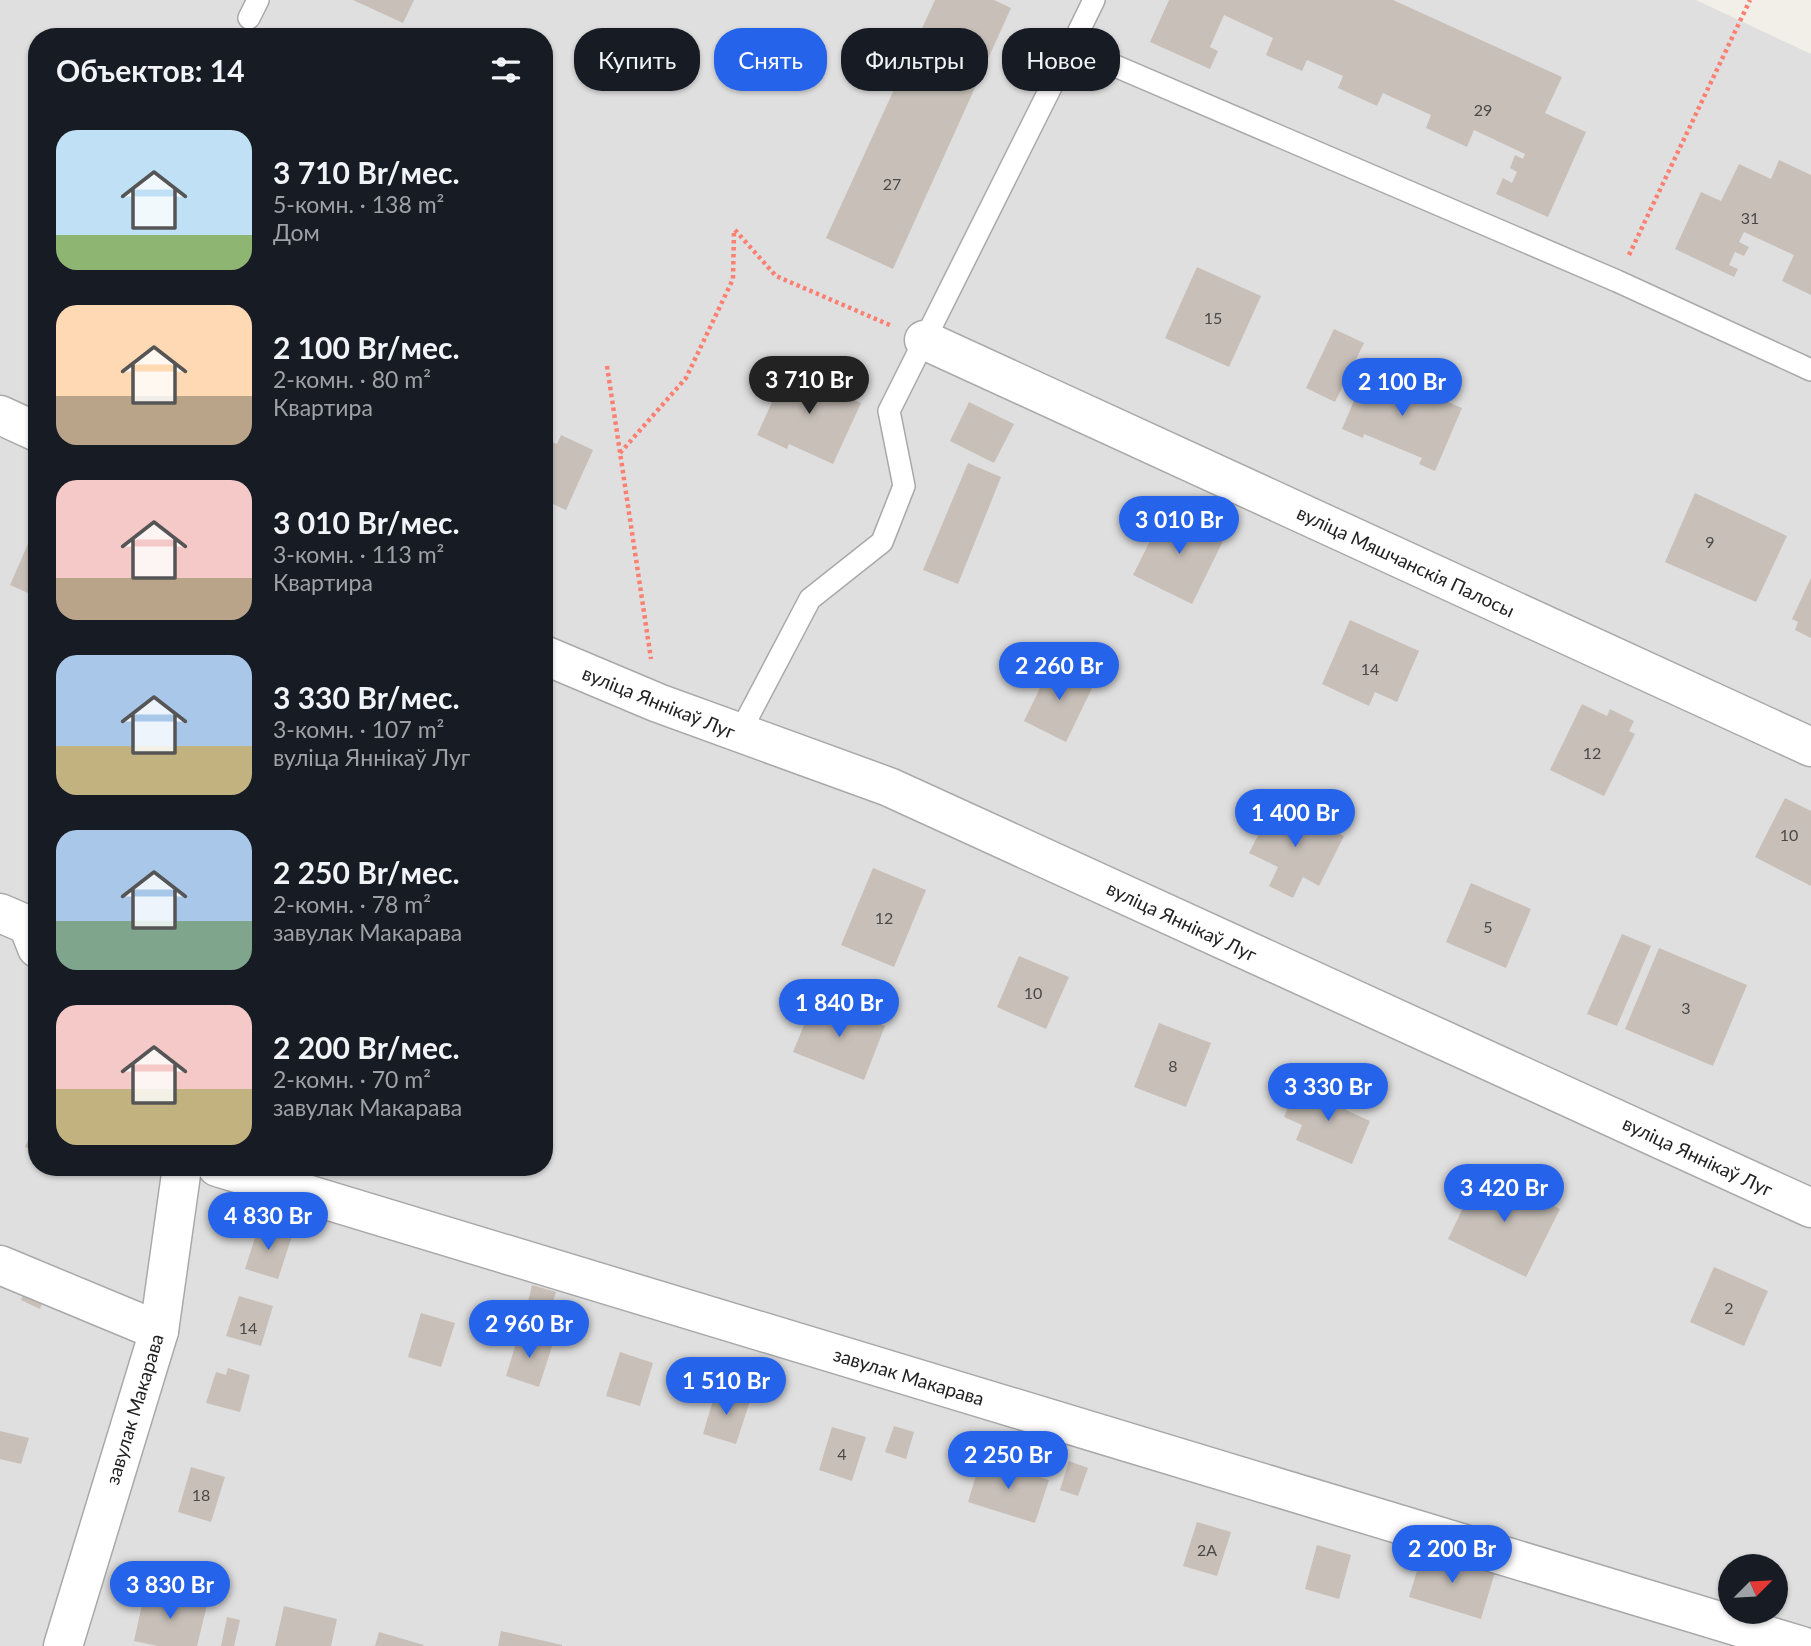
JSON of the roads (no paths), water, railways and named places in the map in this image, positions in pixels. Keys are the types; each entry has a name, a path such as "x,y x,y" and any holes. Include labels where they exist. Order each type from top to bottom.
{"street":[{"name":"вуліца Мяшчанскія Палосы","path":"924,340 1811,747"},
{"path":"0,415 28,428"},
{"name":"вуліца Яннікаў Луг","path":"553,659 739,734 889,787 1811,1208"},
{"name":"завулак Макарава","path":"63,1646 159,1331 181,1176"},
{"name":"завулак Макарава","path":"247,1176 1802,1646"},
{"path":"0,1265 159,1331"}],"lane":[{"path":"1081,28 1094,0"},
{"path":"1120,68 1617,281 1811,370"},
{"path":"739,734 810,599 882,542 904,486 889,411 1050,91"}]}
